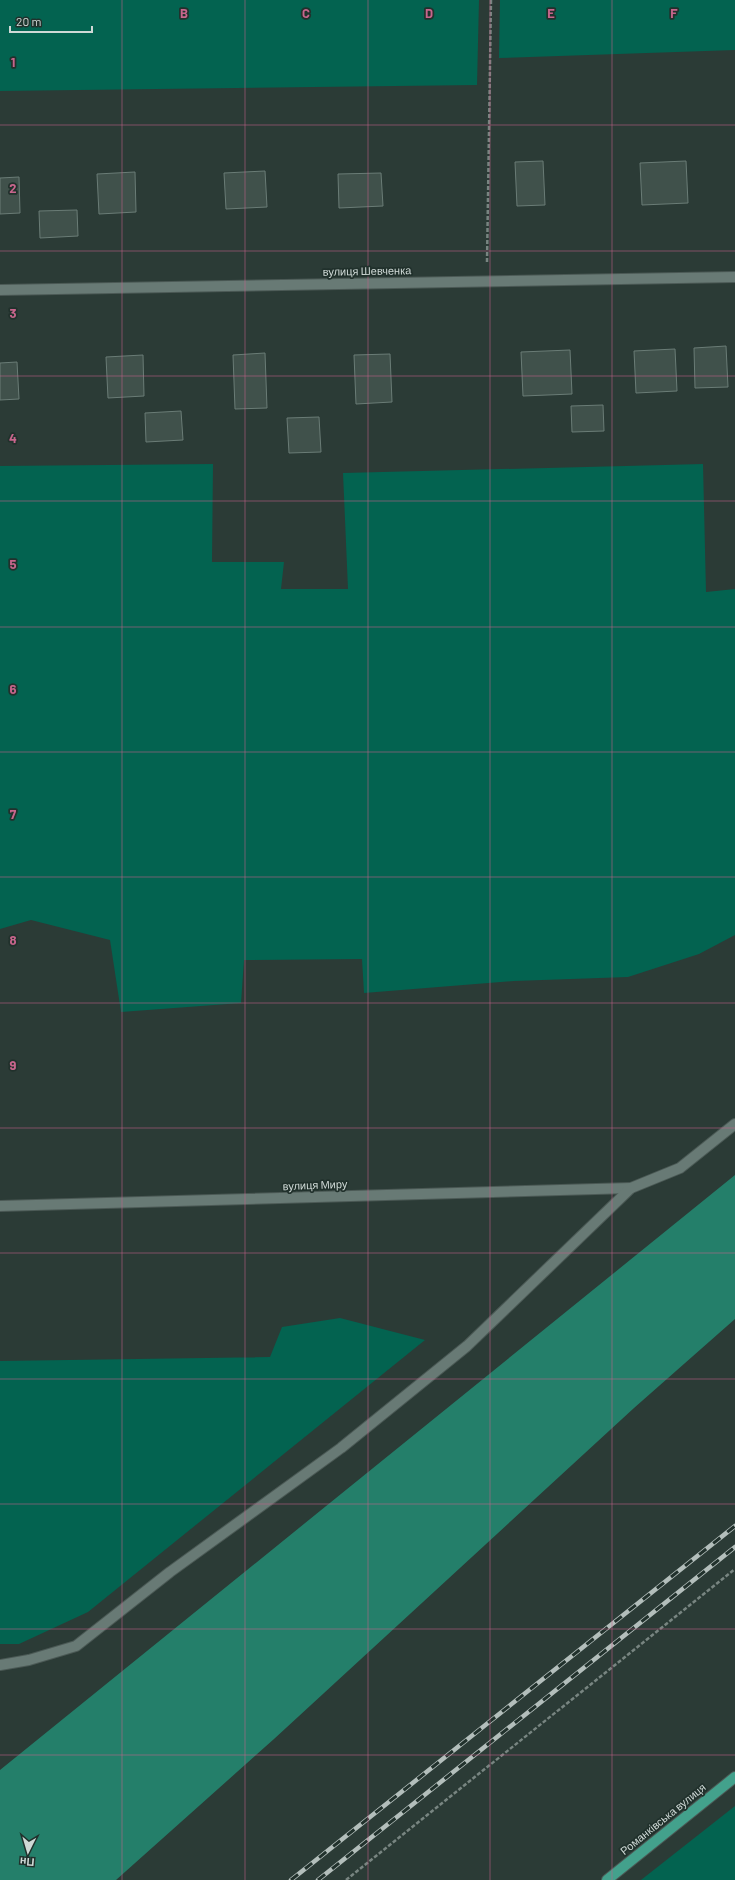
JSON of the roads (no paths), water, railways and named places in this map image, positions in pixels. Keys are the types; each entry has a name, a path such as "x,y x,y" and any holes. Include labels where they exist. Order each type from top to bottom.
{"main road":[{"name":"Романківська вулиця","path":"606,1880 735,1777"}],"street":[{"name":"вулиця Шевченка","path":"0,290 735,276"},
{"path":"0,1665 29,1660 76,1646 170,1572 341,1448 467,1346 631,1188 680,1168 735,1124"},
{"name":"вулиця Миру","path":"0,1206 631,1188"}],"railway":[{"path":"291,1880 735,1526"},
{"path":"318,1880 735,1547"}]}
